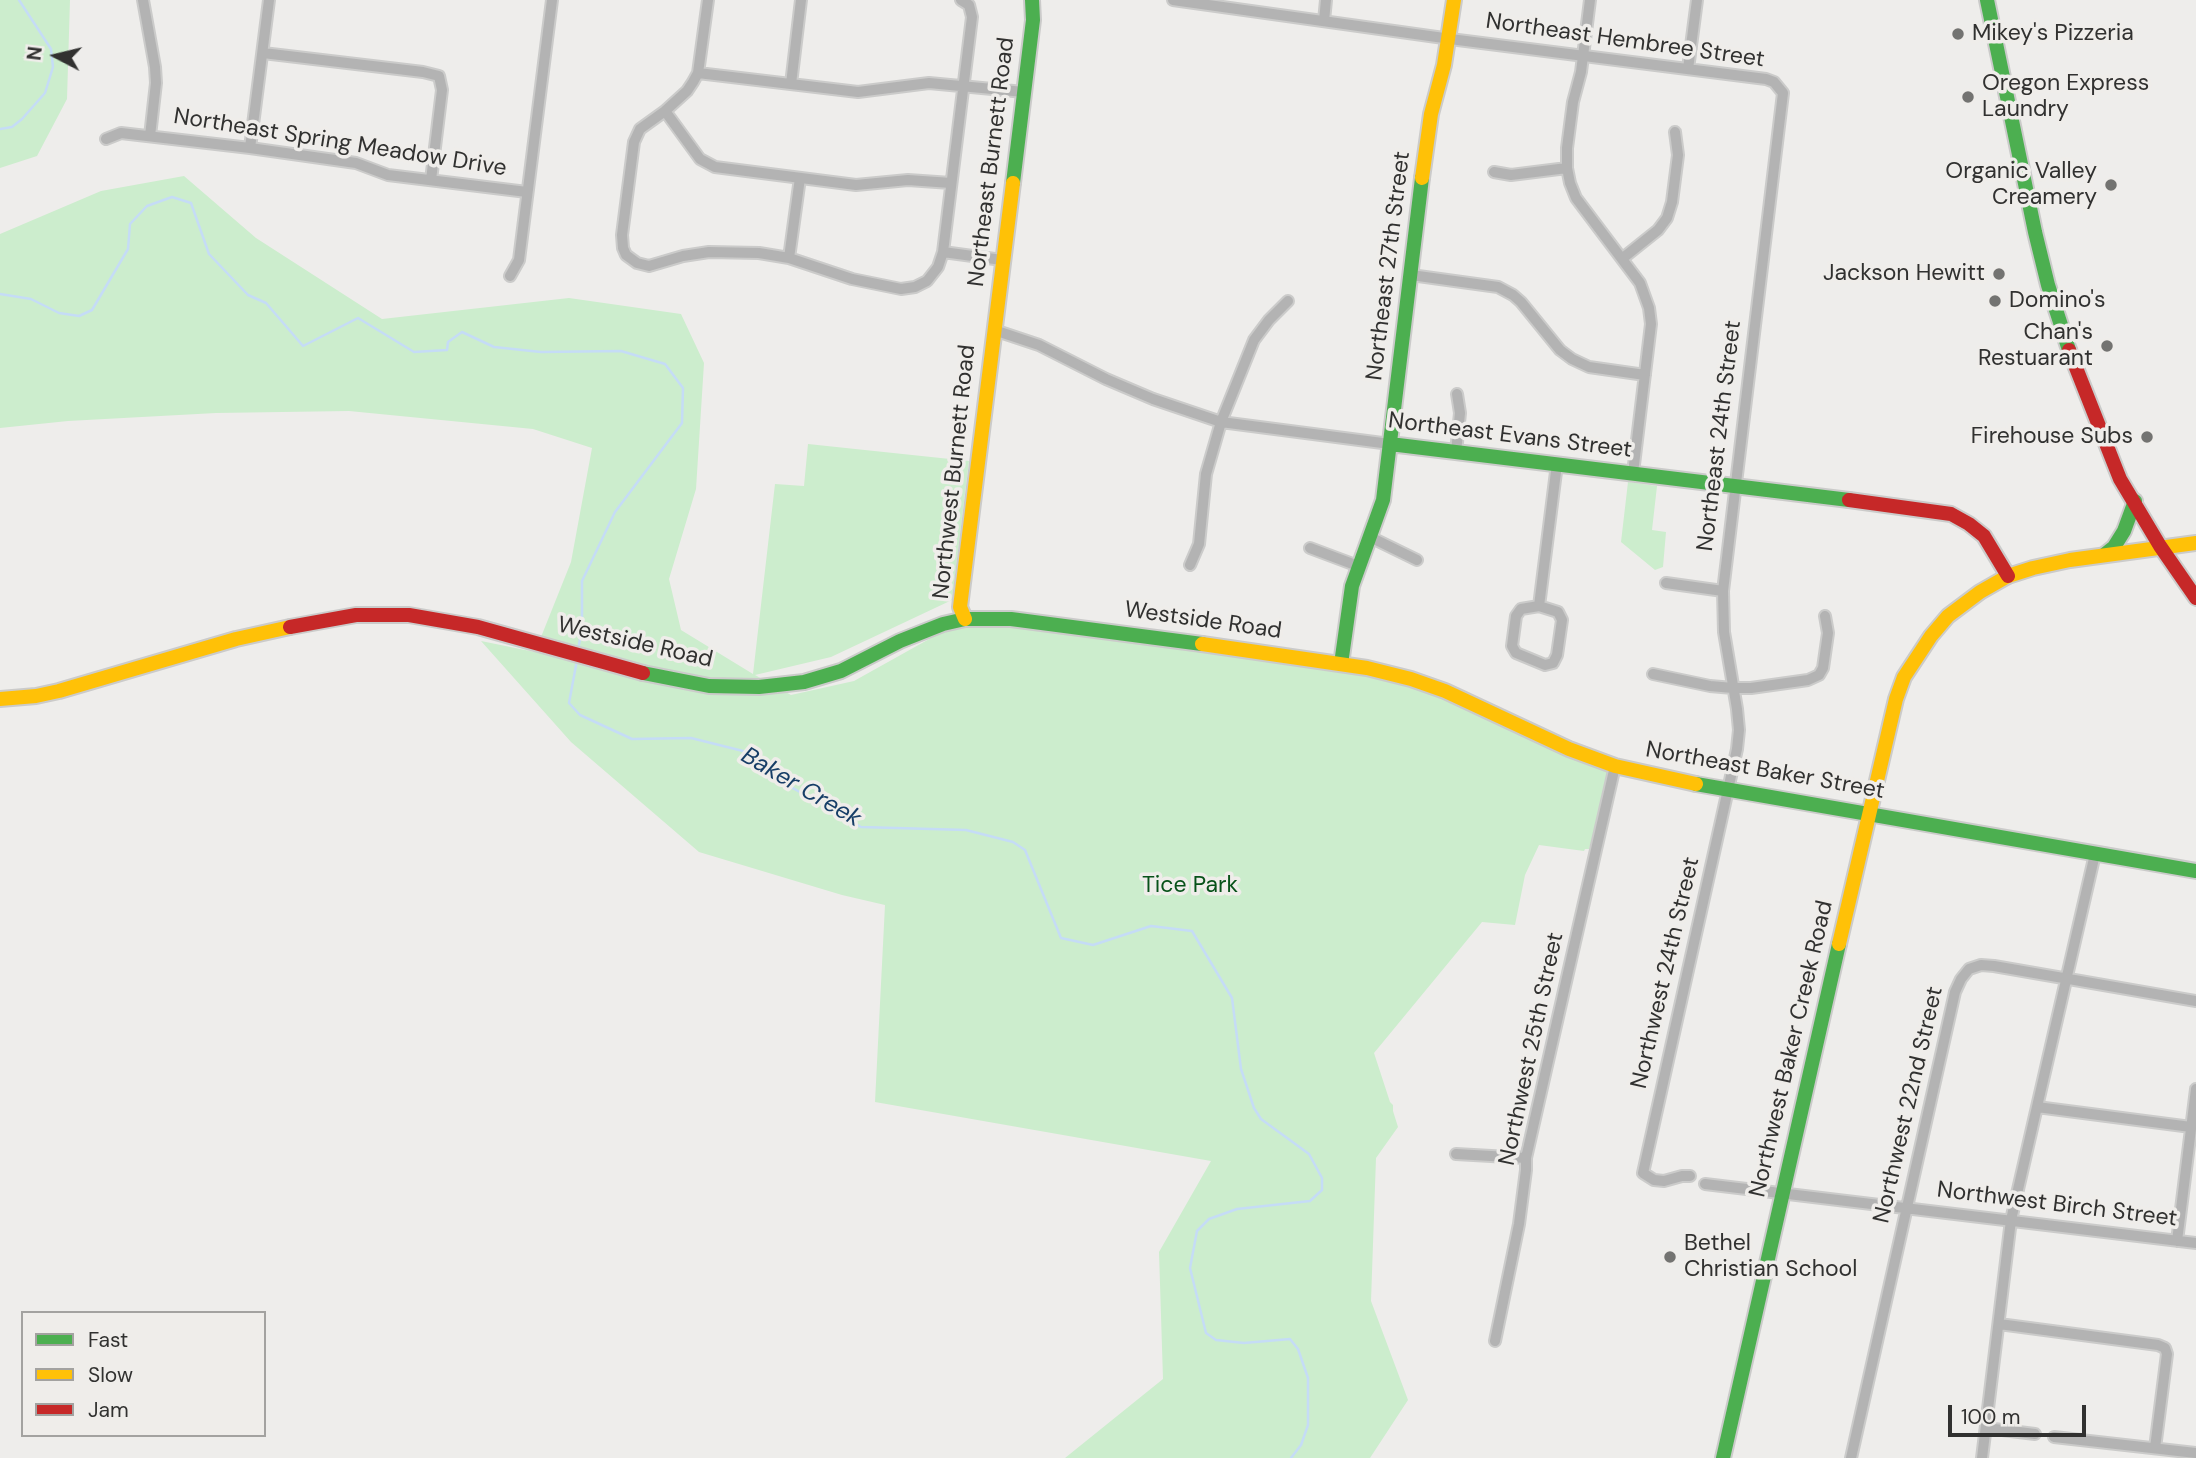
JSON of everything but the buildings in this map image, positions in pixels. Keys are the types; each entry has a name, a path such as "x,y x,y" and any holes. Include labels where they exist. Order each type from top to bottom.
{"main road":[{"name":"Northeast Burnett Road","path":"994,330 1033,20 1032,0"},
{"name":"Northeast 27th Street","path":"1341,664 1350,596 1383,500 1431,114 1444,65 1454,0"},
{"path":"1987,0 2035,232 2056,314 2074,366 2120,479 2135,500 2160,546 2196,598"},
{"name":"Northwest Burnett Road","path":"965,619 960,607 994,330"},
{"name":"Northeast Evans Street","path":"1390,444 1933,510 1951,514 1984,536 2008,576"},
{"path":"2104,555 2114,547 2124,531 2135,500"},
{"path":"2160,546 2196,543"},
{"name":"Northwest Baker Creek Road","path":"1723,1458 1896,699 1916,657 1948,616 1980,592 2008,576 2050,564 2160,546"},
{"name":"Westside Road","path":"0,699 59,691 228,641 321,620 368,615 410,615 478,627 627,668 720,687 760,687 804,682 841,671 917,634 965,619 986,618 1036,621 1341,664"},
{"name":"Northeast Baker Street","path":"1341,664 1382,671 1429,685 1569,749 1615,766 1729,791 2196,871"}],"street":[{"path":"143,0 156,83 150,136"},
{"path":"250,148 269,0"},
{"path":"510,276 519,260 552,0"},
{"path":"708,0 698,73 687,91 640,129 634,142 622,234 626,255 637,263 649,266 709,252 739,251 789,258 852,279 901,289 927,281 943,252 972,17 969,5 961,0"},
{"path":"791,84 801,0"},
{"name":"Northeast Hembree Street","path":"1173,0 1766,79 1779,86"},
{"path":"1324,21 1326,0"},
{"path":"1590,0 1583,55 1573,102 1567,168 1576,198 1640,283 1649,307 1651,324 1633,473"},
{"path":"1688,69 1696,0"},
{"path":"262,53 439,76 442,90 431,180"},
{"path":"698,73 858,92 929,83 1024,92"},
{"name":"Northeast 24th Street","path":"1729,791 1739,730 1738,709 1724,632 1723,591 1783,100 1779,86"},
{"path":"665,111 701,159 715,167 856,185 908,180 951,183"},
{"path":"1623,258 1658,230 1667,218 1672,202 1678,155 1675,132"},
{"name":"Northeast Spring Meadow Drive","path":"106,139 121,133 250,148 349,161 388,175 527,192"},
{"path":"1493,172 1511,175 1567,168"},
{"path":"789,258 800,178"},
{"path":"943,252 1002,260"},
{"path":"1411,275 1498,287 1521,302 1560,350 1572,359 1589,367 1645,375"},
{"path":"1190,565 1199,544 1206,474 1221,422 1254,340 1288,301"},
{"name":"Northeast Evans Street","path":"994,330 1039,345 1153,399 1221,422 1390,444"},
{"path":"1456,452 1460,413 1457,394"},
{"path":"1539,606 1557,464"},
{"path":"1370,537 1418,560"},
{"path":"1310,548 1359,566"},
{"path":"1666,583 1723,591"},
{"path":"1539,606 1558,612 1562,620 1557,655 1553,663 1545,666 1516,653 1512,646 1516,616 1521,609 1539,606"},
{"path":"1653,674 1733,688 1808,680 1819,675 1823,668 1828,633 1825,616"},
{"name":"Northwest 25th Street","path":"1495,1341 1519,1224 1527,1170 1526,1158 1615,766"},
{"name":"Northwest 24th Street","path":"1690,1176 1664,1181 1654,1180 1643,1173 1729,791"},
{"path":"1982,1458 2011,1220 2095,854"},
{"name":"Northwest 22nd Street","path":"1851,1458 1955,992 1969,970 1981,965 2067,979"},
{"path":"2067,979 2196,1001"},
{"path":"2176,1241 2196,1089"},
{"path":"2037,1107 2191,1127"},
{"path":"1456,1154 1526,1158"},
{"name":"Northwest Birch Street","path":"1705,1184 2196,1243"},
{"path":"1999,1324 2165,1348 2167,1354 2155,1448"},
{"path":"1986,1428 2035,1434"},
{"path":"2054,1437 2196,1453"}],"green space":[{"path":"0,0 70,0 67,99 37,156 0,168"},
{"name":"Tice Park","path":"184,176 256,238 382,319 569,298 681,314 704,363 696,489 669,579 681,630 753,674 775,484 804,486 808,444 969,461 952,600 831,657 755,675 791,695 854,681 965,619 1282,654 1429,685 1615,766 1589,849 1584,851 1539,845 1525,875 1515,925 1482,922 1374,1053 1398,1127 1376,1158 1371,1301 1408,1400 1370,1458 1065,1458 1163,1379 1159,1252 1211,1161 875,1102 885,905 842,895 699,852 571,742 481,641 535,652 571,562 592,448 533,429 349,411 216,413 68,421 0,428 0,234 101,191"},
{"path":"1628,482 1657,486 1652,530 1666,532 1663,567 1655,570 1621,542"}],"waterway":[{"name":"Baker Creek","path":"0,129 12,127 45,93 53,67 51,49 19,0"},
{"name":"Baker Creek","path":"0,294 31,299 59,313 79,316 92,310 128,249 130,224 147,206 172,197 191,203 209,254 248,295 266,303 303,346 358,318 414,352 447,350 448,342 462,332 494,347 541,352 621,351 665,364 683,388 682,423 615,512 582,581 582,628 578,650"},
{"name":"Baker Creek","path":"577,660 569,703 580,715 632,739 691,738 747,752 770,775 861,827 966,830 1013,842 1025,850 1061,938 1093,945 1151,926 1192,931 1232,998 1241,1069 1254,1108 1261,1119 1309,1154 1322,1178 1322,1190 1310,1201 1237,1209 1209,1219 1197,1231 1190,1268 1206,1333 1216,1340 1244,1343 1290,1339 1298,1349 1308,1378 1308,1425 1301,1445 1291,1458"}],"traffic: fast":[{"path":"1013,183 1033,20 1032,0"},
{"path":"1987,0 2035,232 2048,285 2069,350"},
{"path":"1341,664 1352,586 1383,500 1422,178"},
{"path":"1390,444 1849,500"},
{"path":"2104,555 2114,547 2124,531 2135,501"},
{"path":"643,673 709,686 759,687 804,682 841,671 900,641 943,624 965,619 1011,619 1202,644"},
{"path":"1696,784 2196,871"},
{"path":"1723,1458 1839,944"}],"traffic: slow":[{"path":"1422,178 1431,114 1444,65 1454,0"},
{"path":"965,619 960,607 1013,183"},
{"path":"1839,944 1896,699 1904,677 1948,616 1980,592 2008,576 2033,568 2070,560 2196,543"},
{"path":"0,699 59,691 236,639 290,627"},
{"path":"1202,644 1367,668 1411,679 1445,691 1569,749 1615,766 1696,784"}],"traffic: jam":[{"path":"2069,350 2120,479 2160,546 2196,598"},
{"path":"1849,500 1951,514 1984,536 2008,576"},
{"path":"290,627 356,615 409,615 478,627 643,673"}],"place":[{"name":"Mikey's Pizzeria","path":"1958,34"},
{"name":"Oregon Express Laundry","path":"1968,97"},
{"name":"Organic Valley Creamery","path":"2111,185"},
{"name":"Jackson Hewitt","path":"1999,274"},
{"name":"Domino's","path":"1995,301"},
{"name":"Chan's Restuarant","path":"2107,346"},
{"name":"Firehouse Subs","path":"2147,437"},
{"name":"Bethel Christian School","path":"1670,1257"}]}
